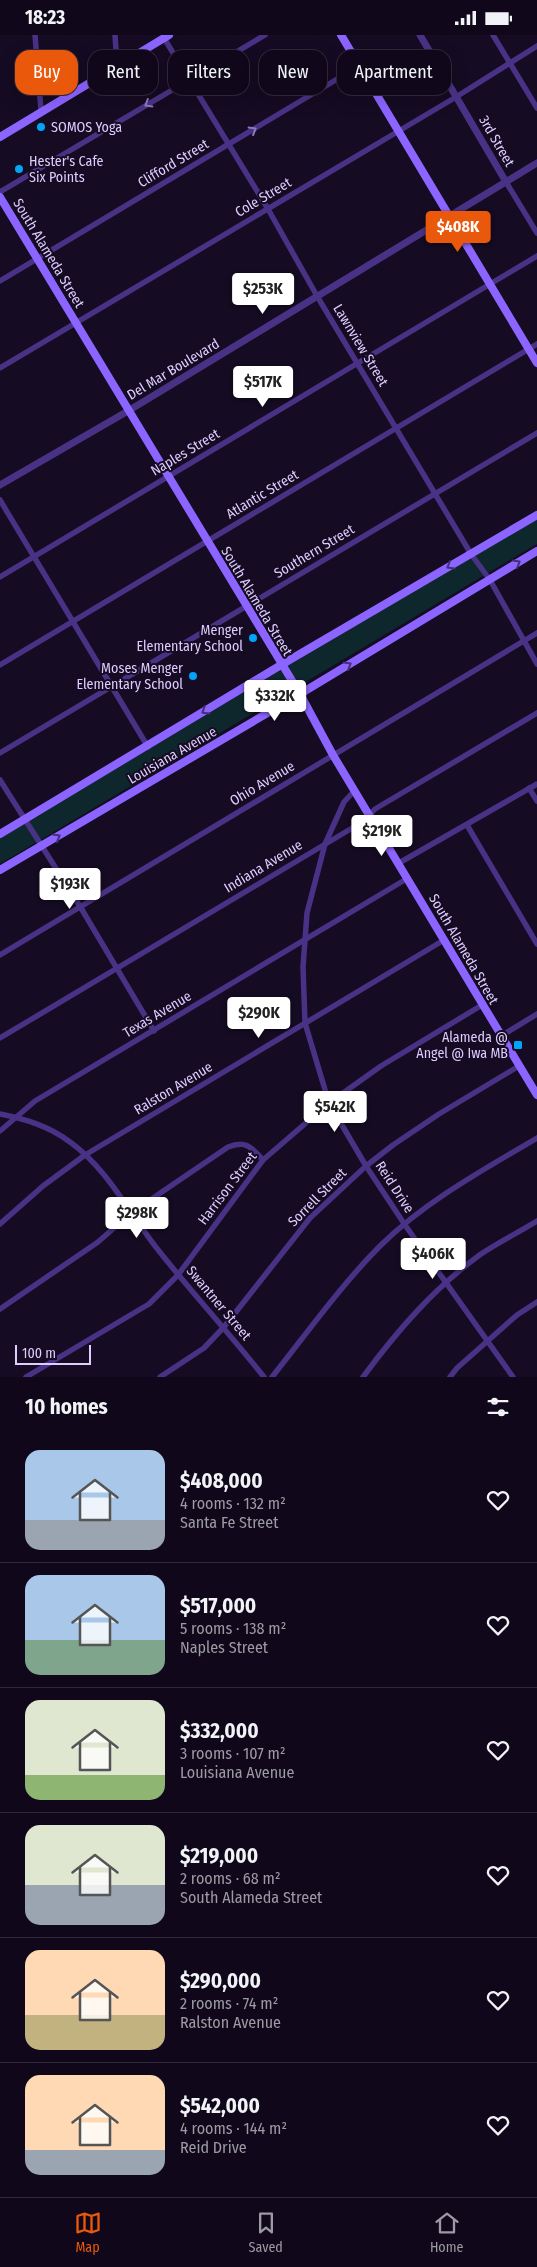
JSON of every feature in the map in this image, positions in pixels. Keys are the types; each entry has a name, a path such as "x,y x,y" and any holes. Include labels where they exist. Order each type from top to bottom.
{"main road":[{"path":"342,35 350,50"},
{"path":"143,50 167,36"},
{"path":"0,137 88,82"},
{"path":"376,95 537,363"},
{"name":"South Alameda Street","path":"0,197 206,542 300,694 334,755 537,1095"},
{"name":"Louisiana Avenue","path":"0,833 537,515"},
{"name":"Louisiana Avenue","path":"0,871 300,694 537,551"}],"street":[{"path":"35,35 41,110"},
{"path":"115,35 116,50"},
{"path":"240,50 265,35"},
{"name":"3rd Street","path":"420,35 537,233"},
{"path":"493,35 537,107"},
{"name":"Lawnview Street","path":"167,36 174,50"},
{"name":"Cole Street","path":"0,368 537,47"},
{"name":"Clifford Street","path":"0,281 337,79"},
{"path":"0,192 168,92"},
{"name":"Lawnview Street","path":"198,95 268,209 317,296 471,554 490,580 537,664"},
{"name":"Del Mar Boulevard","path":"0,485 128,411 537,163"},
{"name":"Naples Street","path":"0,577 537,256"},
{"name":"Atlantic Street","path":"0,665 537,344"},
{"name":"Southern Street","path":"0,753 537,433"},
{"path":"0,500 148,747"},
{"name":"Ohio Avenue","path":"0,955 537,633"},
{"name":"Indiana Avenue","path":"0,1038 364,821 375,809 537,713"},
{"path":"0,780 81,908 154,1031"},
{"path":"399,863 537,784"},
{"path":"530,788 537,801"},
{"name":"Reid Drive","path":"355,790 344,802 325,844 306,913 304,941 305,1023 330,1103 366,1166 445,1283 513,1377"},
{"path":"467,825 537,944"},
{"name":"Texas Avenue","path":"0,1131 35,1101 408,878"},
{"name":"Ralston Avenue","path":"0,1225 43,1186 85,1155 444,940"},
{"name":"Harrison Street","path":"26,1377 149,1304 178,1275 263,1160 330,1103 381,1065 482,1005"},
{"path":"501,1036 537,1014"},
{"name":"Sorrell Street","path":"160,1377 204,1348 224,1327 310,1218 366,1166 439,1114 519,1066"},
{"name":"Swantner Street","path":"0,1114 34,1122 72,1142 111,1183 178,1275 224,1327 264,1377"},
{"path":"272,1377 381,1245 459,1185 537,1138"},
{"path":"0,1309 98,1243 131,1213 228,1147 238,1143 247,1145 263,1160"},
{"path":"363,1377 395,1334 445,1283 482,1253 537,1221"},
{"path":"450,1377 517,1315 537,1302"}],"green space":[{"path":"537,517 537,544 0,864 0,838"}],"place":[{"name":"SOMOS Yoga","path":"41,127"},
{"name":"Hester's Cafe Six Points","path":"19,169"},
{"name":"Menger Elementary School","path":"253,638"},
{"name":"Moses Menger Elementary School","path":"193,676"},
{"name":"Alameda @ Angel @ Iwa MB","path":"518,1045"}]}
